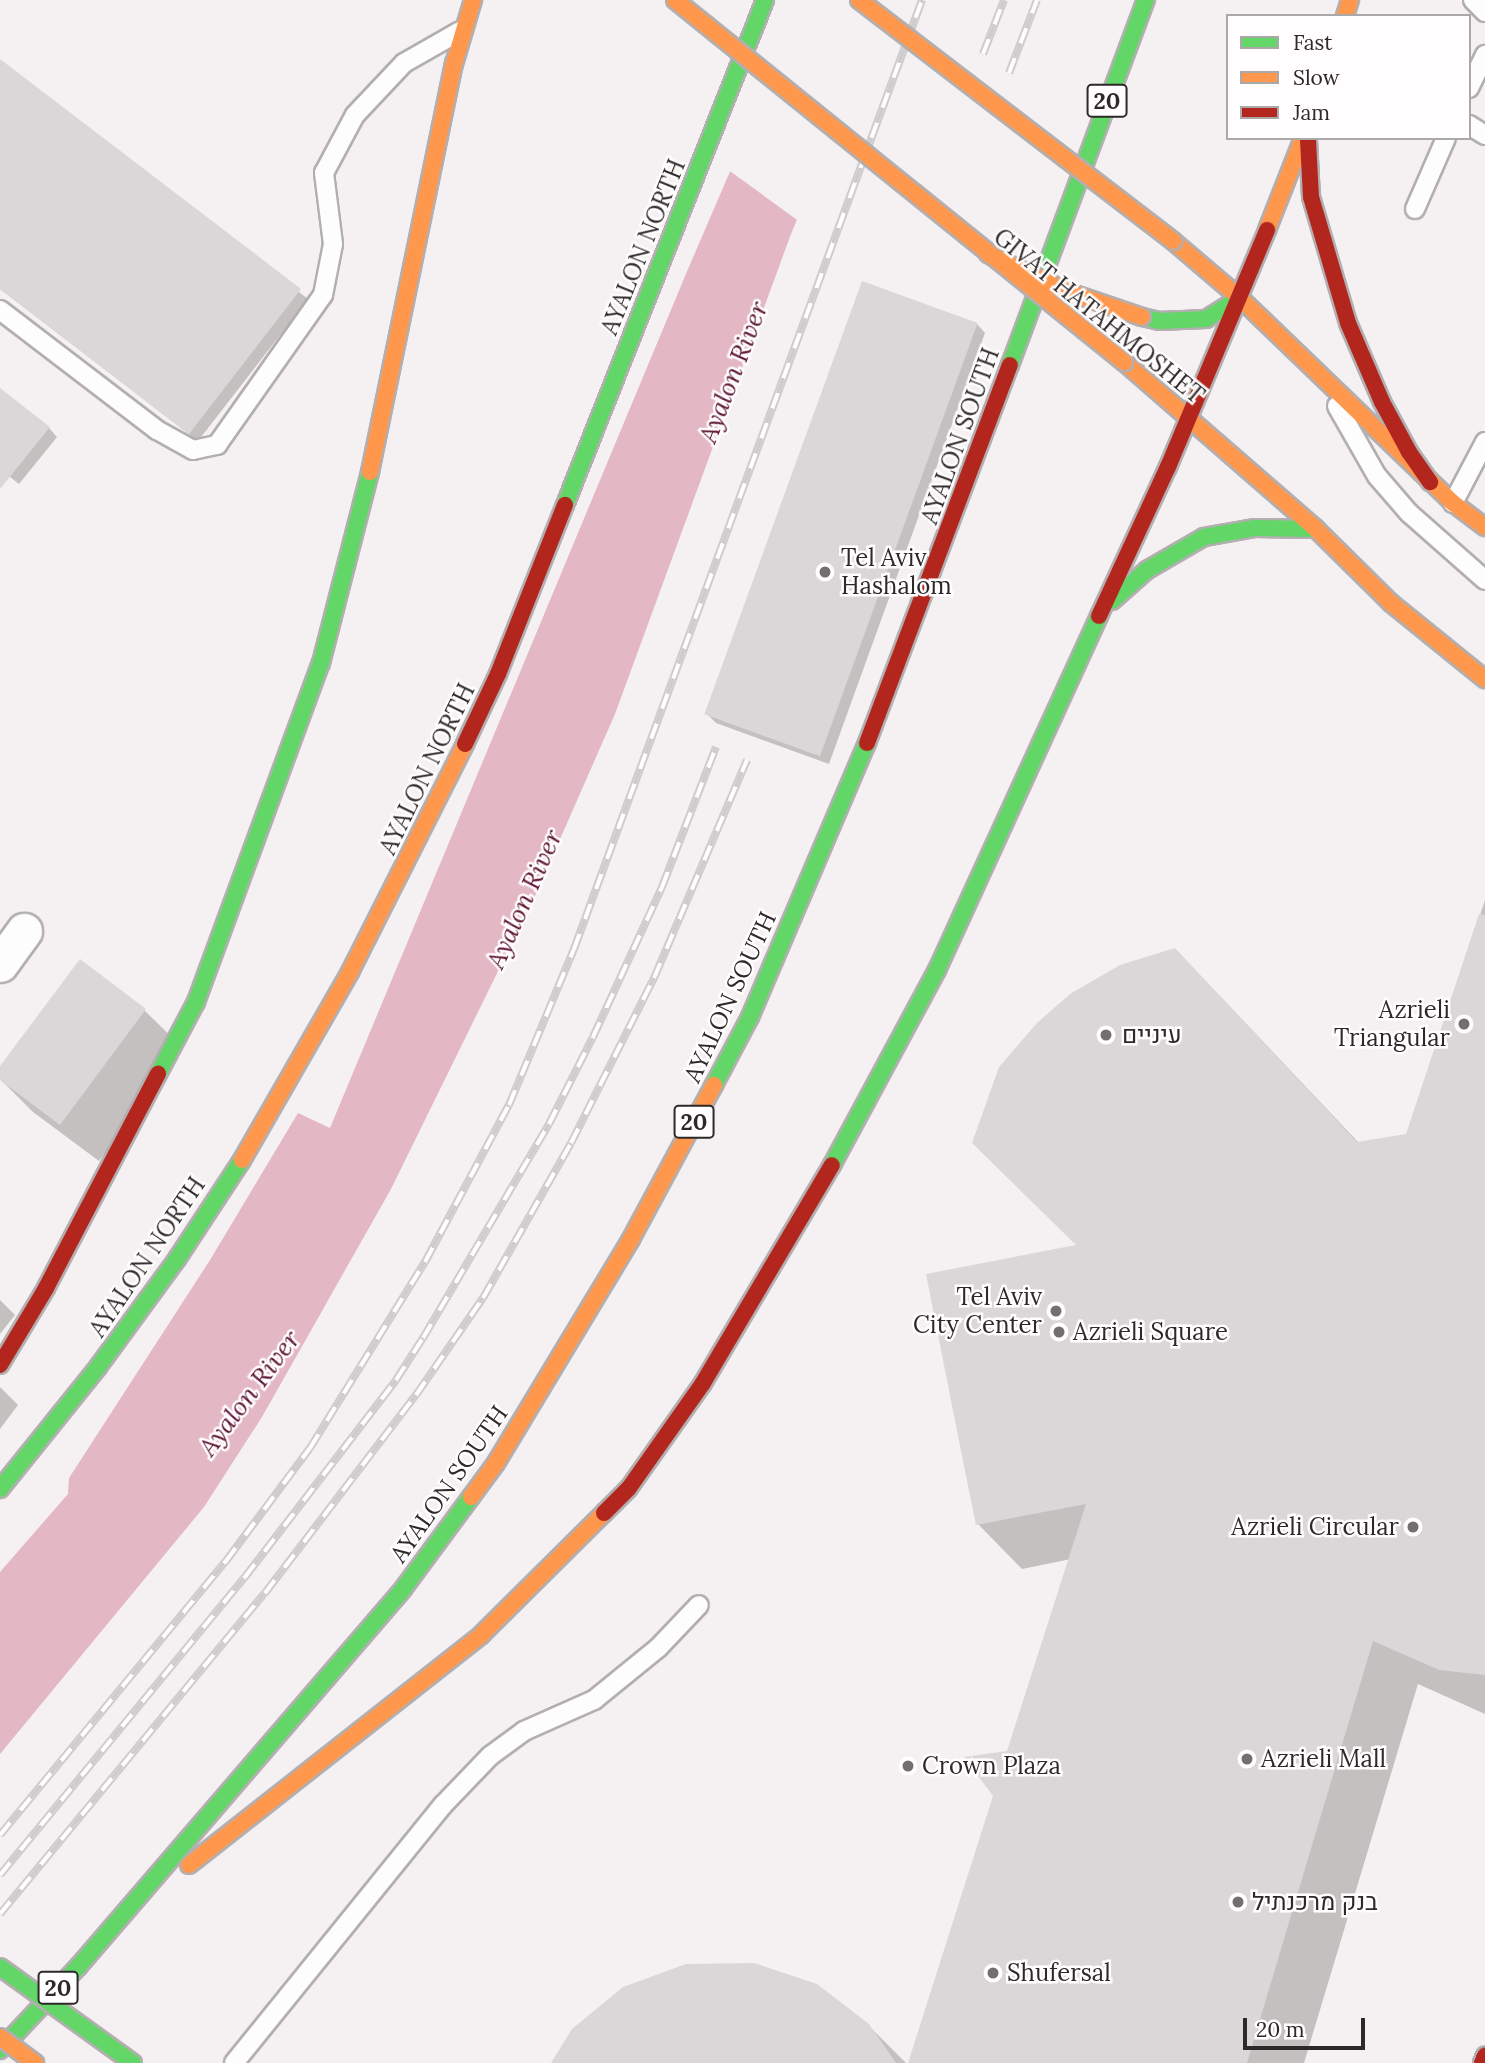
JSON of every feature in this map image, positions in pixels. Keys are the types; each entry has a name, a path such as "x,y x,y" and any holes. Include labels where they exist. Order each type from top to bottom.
{"main road":[{"path":"0,1365 46,1288 196,1002 321,663 363,505 462,30 473,0"},
{"name":"GIVAT HATAHMOSHET","path":"674,0 1124,362 1316,529 1391,603 1485,679"},
{"name":"AYALON NORTH","path":"0,1489 98,1367 177,1259 253,1142 350,972 419,840 498,674 765,0"},
{"path":"859,0 1173,241 1241,298 1430,482 1485,527"},
{"name":"AYALON SOUTH","path":"0,2050 260,1758 411,1578 496,1463 631,1239 750,1017 880,713 1146,0"},
{"path":"113,1924 481,1635 629,1488 703,1383 817,1192 937,970 1189,419 1241,298 1302,140"},
{"path":"1308,140 1311,197 1348,323 1382,402 1409,452 1430,482"},
{"path":"988,254 1066,291 1159,321 1206,319 1241,298"},
{"path":"1099,616 1147,569 1204,537 1255,528 1316,529"},
{"path":"0,1968 133,2063"},
{"path":"0,2037 35,2063"},
{"path":"1482,2063 1485,2056"}],"street":[{"path":"0,964 24,931"}],"lane":[{"path":"1473,0 1485,12"},
{"path":"0,310 157,430 192,450 217,446 323,295 333,244 324,173 355,115 404,63 462,30"},
{"path":"1471,84 1485,55"},
{"path":"1415,209 1445,140"},
{"path":"1323,379 1348,430 1377,476 1409,513 1485,580"},
{"path":"1453,503 1485,442"},
{"path":"234,2063 443,1805 490,1756 524,1731 594,1700 658,1648 699,1605"}],"water":[{"name":"Ayalon River","path":"804,0 887,0 791,234 615,714 535,896 391,1189 262,1417 204,1507 0,1754 0,1572 68,1494 69,1478 210,1260 298,1113 330,1128 688,269"}],"pier":[{"path":"800,0 890,0 800,222 727,169"}],"building":[{"path":"0,59 301,289 189,434 0,289"},
{"path":"862,281 978,323 820,756 704,714"},
{"path":"0,388 50,427 0,489"},
{"path":"1479,914 1485,915 1485,1675 1439,1670 1373,1641 1247,2063 908,2063 993,1796 964,1757 1007,1751 1086,1504 976,1525 963,1461 926,1274 1076,1245 972,1143 999,1067 1037,1023 1070,994 1120,965 1175,948 1357,1142 1406,1134"},
{"path":"80,959 146,1009 60,1125 0,1080 0,1066"},
{"path":"754,1963 817,1984 869,2024 896,2063 551,2063 572,2029 623,1987 686,1964"}],"railway":[{"path":"0,1835 226,1561 310,1448 425,1262 509,1105 574,949 922,0"},
{"path":"983,54 1004,0"},
{"path":"1009,73 1037,0"},
{"path":"0,1875 245,1577 396,1380 423,1338 549,1124 593,1037 662,887 716,747"},
{"path":"0,1914 265,1593 416,1395 483,1298 571,1143 654,978 747,760"}],"traffic: fast":[{"path":"565,505 765,0"},
{"path":"1010,365 1146,0"},
{"path":"1142,317 1159,321 1206,319 1240,298"},
{"path":"158,1074 196,1002 321,663 370,472"},
{"path":"1112,601 1147,570 1204,537 1255,528 1316,529"},
{"path":"832,1165 937,970 1099,616"},
{"path":"714,1085 750,1017 867,743"},
{"path":"0,1489 98,1367 177,1259 242,1160"},
{"path":"0,2050 78,1967 403,1589 471,1497"},
{"path":"0,1967 133,2063"}],"traffic: slow":[{"path":"370,472 454,64 473,0"},
{"path":"675,0 1124,362"},
{"path":"859,0 1173,241"},
{"path":"1346,14 1350,0"},
{"path":"1267,230 1302,140"},
{"path":"1173,241 1240,298 1453,503 1485,527"},
{"path":"988,254 1066,291 1142,317"},
{"path":"1124,362 1316,529 1391,603 1485,679"},
{"path":"242,1160 350,972 465,744"},
{"path":"471,1497 496,1463 631,1239 714,1085"},
{"path":"189,1865 481,1635 604,1513"},
{"path":"0,2037 35,2063"}],"traffic: jam":[{"path":"1308,140 1311,197 1348,323 1382,402 1409,452 1430,482"},
{"path":"1099,616 1168,467 1267,230"},
{"path":"867,743 1010,365"},
{"path":"465,744 498,674 565,505"},
{"path":"0,1365 46,1288 158,1074"},
{"path":"604,1513 629,1488 703,1383 832,1165"},
{"path":"1482,2063 1485,2056"}],"place":[{"name":"Tel Aviv Hashalom","path":"825,572"},
{"name":"Azrieli Triangular","path":"1464,1024"},
{"name":"עיניים","path":"1106,1035"},
{"name":"Tel Aviv City Center","path":"1056,1311"},
{"name":"Azrieli Square","path":"1059,1332"},
{"name":"Azrieli Circular","path":"1413,1527"},
{"name":"Azrieli Mall","path":"1247,1759"},
{"name":"Crown Plaza","path":"908,1766"},
{"name":"בנק מרכנתיל","path":"1238,1902"},
{"name":"Shufersal","path":"993,1973"}]}
